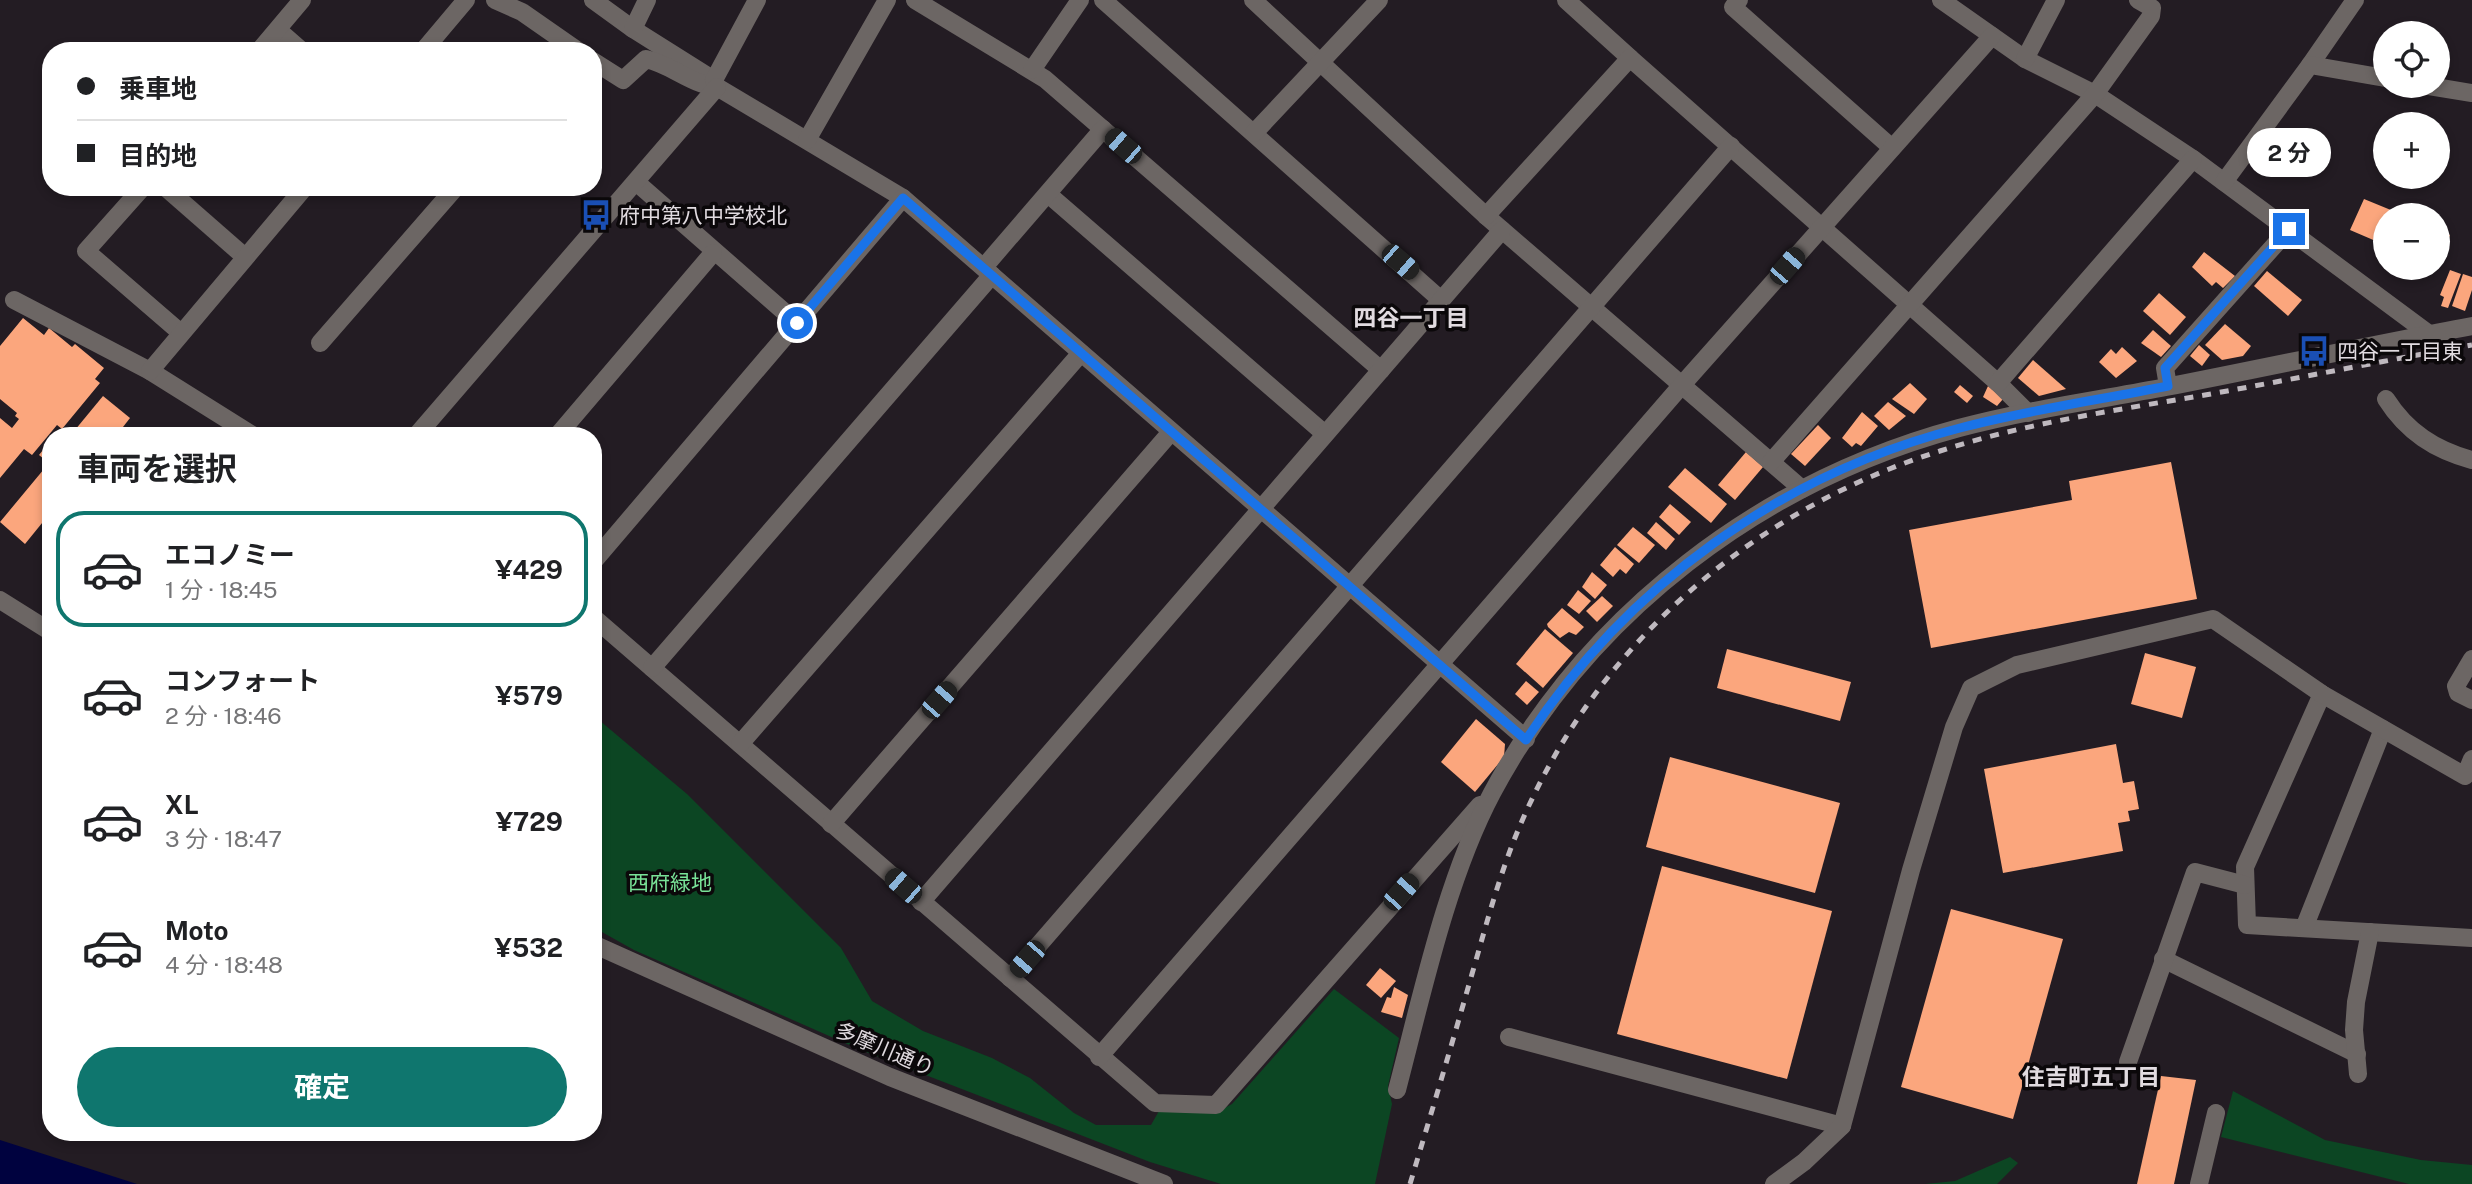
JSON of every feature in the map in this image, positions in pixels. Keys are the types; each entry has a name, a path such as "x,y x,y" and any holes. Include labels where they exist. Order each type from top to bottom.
{"street":[{"path":"267,42 302,0"},
{"path":"431,42 466,0"},
{"path":"495,0 522,12 565,42"},
{"path":"593,0 716,83 903,198 1526,740"},
{"path":"633,29 647,0"},
{"path":"423,427 636,182 716,83 720,64 757,0"},
{"path":"807,140 887,0"},
{"path":"915,0 1032,70 1104,129 1381,370"},
{"path":"1032,70 1080,0"},
{"path":"1103,0 1441,299"},
{"path":"1253,0 1486,216 1802,489"},
{"path":"1254,133 1379,0"},
{"path":"1566,0 1998,383 2028,413"},
{"path":"1739,0 1733,7 1892,148"},
{"path":"1941,0 2025,59 2095,94 2193,159 2429,334"},
{"path":"2025,59 2056,0"},
{"path":"2224,182 2355,0"},
{"path":"1770,462 2095,94 2151,16 2152,8 2143,1"},
{"path":"278,30 292,42"},
{"path":"1099,1057 1681,386 1992,36"},
{"path":"1486,216 1630,58"},
{"path":"602,67 623,80 646,59 657,61 698,85 716,83"},
{"path":"2310,65 2373,76"},
{"path":"2450,89 2472,93"},
{"path":"652,668 988,271 1048,194 1104,129"},
{"path":"1010,978 1594,308 1731,146"},
{"path":"1998,383 2193,159"},
{"path":"636,182 713,253 797,323"},
{"path":"1048,194 1325,434"},
{"path":"134,196 86,251 181,333"},
{"path":"175,196 246,257"},
{"path":"150,371 297,196"},
{"path":"320,343 448,196"},
{"path":"602,551 903,198"},
{"path":"2168,386 2165,368 2289,229"},
{"path":"921,902 1502,230"},
{"path":"565,427 713,253"},
{"path":"15,300 150,371 240,427"},
{"path":"1397,1090 1455,885 1471,839 1493,792 1565,683 1639,602 1676,570 1728,532 1802,489 1902,446 1959,428 2472,326"},
{"path":"740,744 1081,353"},
{"path":"2386,399 2396,415 2441,452 2472,460"},
{"path":"831,824 1171,432"},
{"path":"0,600 42,626"},
{"path":"1774,1184 1804,1162 1842,1126 1911,870 1954,727 1971,688 2017,665 2213,619 2322,694 2465,776 2472,759"},
{"path":"602,625 1154,1103 1216,1105 1382,913 1493,792"},
{"path":"2472,659 2456,686 2458,693 2472,699"},
{"path":"2322,694 2245,867 2247,925 2472,938"},
{"path":"2304,929 2383,729"},
{"path":"2128,1062 2195,873 2245,885"},
{"path":"2358,1074 2356,1002 2370,932"},
{"name":"多摩川通り","path":"602,948 890,1077 1164,1184"},
{"path":"2163,959 2357,1054"},
{"path":"1510,1037 1842,1126"},
{"path":"2199,1184 2216,1113"}],"green space":[{"name":"西府緑地","path":"602,723 687,794 841,948 872,1001 923,1031 992,1058 1030,1078 1074,1113 1096,1125 1151,1125 1159,1111 1217,1112 1232,1104 1334,989 1399,1038 1388,1086 1392,1104 1375,1184 1221,1184 1150,1162 861,1050 634,950 602,932"},
{"path":"2233,1091 2325,1140 2421,1160 2472,1165 2472,1184 2409,1184 2221,1137"},
{"path":"2010,1157 2018,1163 1997,1184 1925,1184 1955,1181"}],"shaded area":[{"path":"0,1140 137,1184 0,1184"}],"building":[{"path":"2364,199 2374,203 2373,240 2350,230"},
{"path":"2204,252 2235,276 2223,288 2216,282 2212,286 2192,267"},
{"path":"2450,270 2461,274 2448,308 2441,306 2444,297 2440,295 2446,280 2450,280"},
{"path":"2267,271 2302,300 2288,316 2254,286"},
{"path":"2463,274 2472,277 2472,290 2465,311 2452,306"},
{"path":"2159,293 2186,317 2170,335 2143,311"},
{"path":"23,318 44,335 49,328 72,347 75,344 104,368 95,379 100,383 64,427 42,427 42,443 32,455 24,449 0,478 0,418 12,428 19,419 15,416 17,413 0,399 0,346"},
{"path":"2225,324 2251,346 2243,356 2222,360 2205,345"},
{"path":"2153,330 2171,346 2161,357 2141,343"},
{"path":"2199,345 2210,355 2202,366 2190,356"},
{"path":"2122,347 2137,361 2116,378 2099,362 2111,349 2116,354"},
{"path":"2033,360 2066,389 2039,396 2018,378"},
{"path":"1910,383 1927,399 1914,414 1892,399"},
{"path":"1960,385 1973,396 1967,403 1954,392"},
{"path":"1988,386 2003,399 1997,406 1983,397"},
{"path":"103,396 130,418 123,427 77,427"},
{"path":"1888,402 1906,416 1889,430 1874,416"},
{"path":"1862,412 1878,426 1861,446 1856,443 1852,447 1842,438"},
{"path":"1818,425 1831,438 1805,466 1791,454"},
{"path":"1746,452 1763,467 1735,500 1718,485"},
{"path":"2171,462 2197,599 1931,648 1909,530 2072,500 2069,481"},
{"path":"1685,468 1727,504 1711,523 1668,487"},
{"path":"42,471 42,523 25,544 0,522"},
{"path":"1670,504 1691,522 1679,535 1659,517"},
{"path":"1656,522 1675,539 1666,550 1647,533"},
{"path":"1633,527 1655,545 1639,563 1617,545"},
{"path":"1615,547 1634,564 1626,574 1620,569 1613,577 1600,565"},
{"path":"1592,572 1607,585 1595,599 1582,587"},
{"path":"1578,590 1591,601 1579,614 1567,605"},
{"path":"1602,596 1613,606 1597,622 1586,611"},
{"path":"1562,608 1584,627 1576,635 1569,632 1560,638 1548,627 1547,624"},
{"path":"1545,629 1573,653 1543,688 1516,664"},
{"path":"1727,649 1851,682 1840,721 1717,688"},
{"path":"2145,653 2196,667 2182,718 2131,704"},
{"path":"1526,681 1539,692 1527,705 1515,694"},
{"path":"1476,719 1505,744 1504,757 1475,792 1441,762"},
{"path":"2116,744 2123,783 2134,781 2139,809 2128,811 2130,821 2118,823 2123,851 2003,873 1984,769"},
{"path":"1670,757 1840,803 1815,893 1646,847"},
{"path":"1662,866 1832,911 1787,1079 1617,1034"},
{"path":"1951,909 2063,939 2013,1119 1901,1087"},
{"path":"1380,968 1396,981 1381,998 1366,985"},
{"path":"1394,987 1408,995 1402,1018 1381,1012 1387,997 1391,998"},
{"path":"2161,1076 2196,1080 2174,1184 2137,1184"}],"railway":[{"path":"1410,1184 1498,884 1533,797 1566,736 1606,680 1651,629 1700,582 1755,541 1813,505 1875,475 1972,441 2072,418 2472,345"}],"place":[{"name":"府中第八中学校北","path":"596,215"},
{"name":"四谷一丁目東","path":"2314,351"}],"district":[{"name":"四谷一丁目","path":"1411,317"},
{"name":"住吉町五丁目","path":"2091,1076"}],"route":[{"path":"797,323 903,198 1526,740 1565,683 1605,635 1639,602 1676,570 1728,532 1802,489 1902,446 1959,428 2168,386 2165,368 2289,229"}]}
